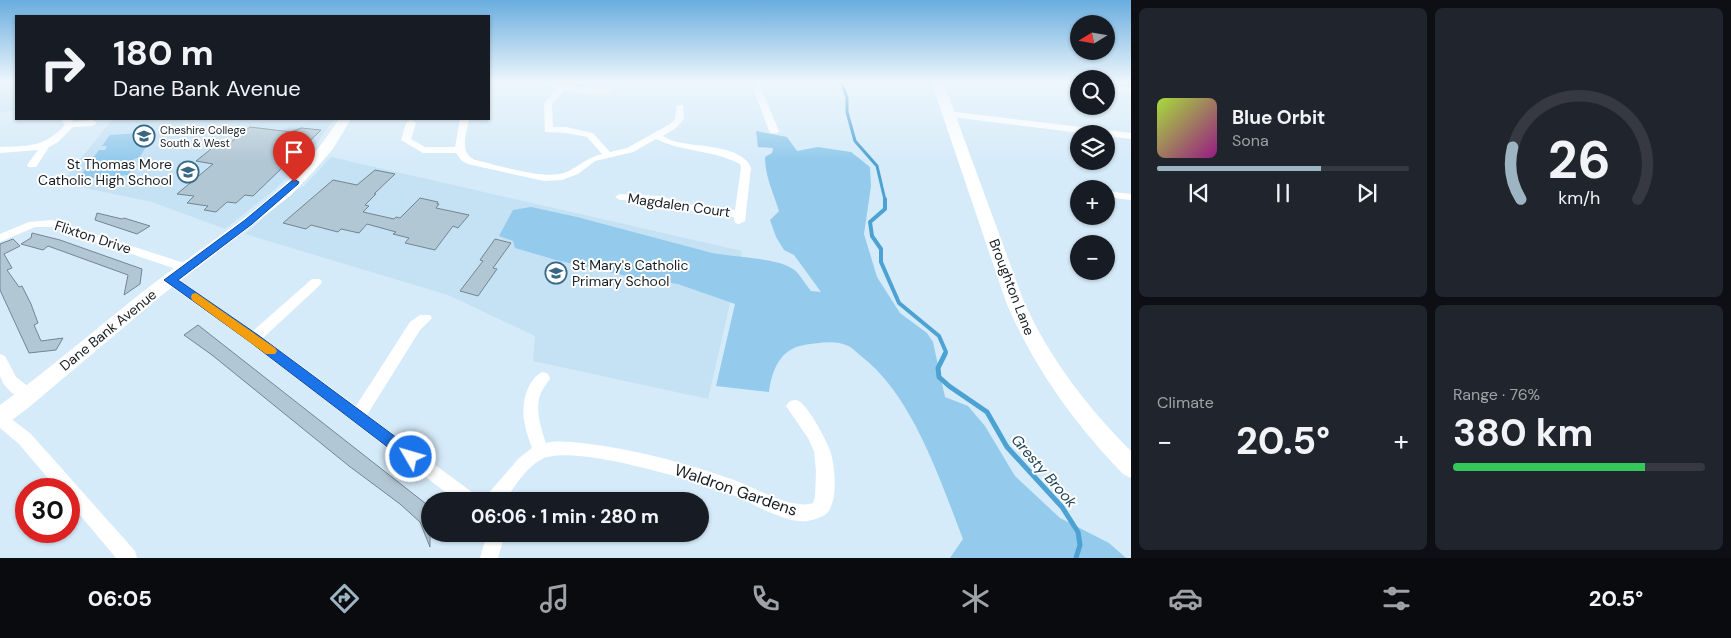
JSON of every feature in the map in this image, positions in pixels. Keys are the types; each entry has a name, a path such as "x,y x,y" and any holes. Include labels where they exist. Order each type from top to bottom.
{"street":[{"path":"548,107 546,133 566,130 590,135 607,154"},
{"path":"465,120 459,150 461,156 467,161 548,178 566,176 588,160 636,147 677,122 680,107"},
{"path":"765,107 774,131"},
{"name":"Broughton Lane","path":"946,107 1015,302 1030,335 1050,370 1080,411 1131,467"},
{"path":"948,114 1127,135 1131,145"},
{"name":"Dane Bank Avenue","path":"0,418 170,280 231,235 279,196 318,156 344,120"},
{"path":"32,165 45,147 59,138 69,122 92,122"},
{"path":"411,123 406,140 418,149 459,150"},
{"name":"Magdalen Court","path":"620,197 659,200 703,211 739,217 746,168 744,162 727,153 673,144 656,136"},
{"path":"0,150 45,147"},
{"path":"1115,195 1131,197"},
{"name":"Flixton Drive","path":"0,238 34,224 48,222 86,233 186,268"},
{"path":"170,280 254,338 458,492"},
{"path":"254,338 316,282"},
{"path":"358,416 414,326 426,318"},
{"path":"0,360 15,389 29,395"},
{"path":"542,452 534,433 530,409 532,393 543,378"},
{"name":"Waldron Gardens","path":"501,492 520,466 542,452 559,448 602,452 632,458 720,483 794,511 811,512 821,507 824,500 822,450 813,432 794,406"},
{"path":"0,418 25,440 59,478"},
{"path":"80,502 128,558"},
{"path":"489,558 495,542"}],"shaded area":[{"path":"0,107 15,107 15,111 0,112"},
{"name":"St Thomas More Catholic High School","path":"112,120 333,120 305,160 273,191 225,229 152,202 61,183"},
{"path":"756,131 787,137 797,151 818,147 851,152 870,167 871,186 864,234 877,277 900,313 927,333 933,342 945,397 968,406 985,426 1015,476 1060,518 1109,543 1126,558 950,558 963,539 923,440 896,393 879,373 852,348 841,343 831,342 796,347 783,356 779,362 772,376 769,392 716,386 735,304 678,284 631,277 556,260 515,248 513,241 499,236 513,210 531,207 577,217 712,253 777,262 796,271 811,291 821,292 794,255 784,250 776,237 770,220 779,211 765,164 765,157 772,153 773,148 758,147"},
{"path":"156,132 149,143 144,143 142,147 146,147 139,158 131,162 136,163 128,175 77,179 87,167 93,166 95,162 90,162 99,150 105,150 107,146 102,146 110,135"},
{"name":"St Mary's Catholic Primary School","path":"331,157 742,251 708,399 533,361 535,336 448,295 245,234 293,192 304,186"}],"building":[{"path":"250,127 291,132 301,128 321,130 253,196 245,195 236,203 227,202 216,212 204,210 208,206 187,203 194,196 177,194 213,164 196,161 216,145 226,146"},
{"path":"375,170 395,174 374,194 376,194 365,205 369,206 363,212 394,219 396,217 400,218 420,198 438,202 437,204 439,204 436,208 469,215 458,228 453,226 435,250 405,243 409,238 393,234 396,232 367,224 359,233 341,229 338,232 311,225 306,229 283,223 333,180 357,185"},
{"path":"97,213 124,218 150,226 137,234 95,220"},
{"path":"32,233 60,240 142,269 140,284 124,295 128,275 48,246 43,250 21,244 31,238"},
{"path":"13,239 20,246 4,254 12,268 7,270 19,287 22,286 31,304 38,323 34,325 41,341 63,338 56,350 29,353 0,290 0,244"},
{"path":"495,239 511,243 493,268 497,269 478,296 460,291 483,261 480,260"},
{"path":"198,325 421,500 421,524 400,504 349,466 212,355 184,335"}],"waterway":[{"name":"Gresty Brook","path":"847,107 855,141 877,166 885,200"},
{"name":"Gresty Brook","path":"885,200 885,209 870,222 872,236 881,249 881,262 899,303 939,336 946,352 944,355"},
{"name":"Gresty Brook","path":"945,354 938,368 939,377 987,412 1007,447 1062,507 1078,532 1080,545 1076,558"}],"slow traffic":[{"path":"196,297 270,351"}],"place":[{"name":"Cheshire College South & West","path":"144,136"},
{"name":"St Thomas More Catholic High School","path":"188,172"},
{"name":"St Mary's Catholic Primary School","path":"556,273"}],"route":[{"path":"294,182 248,222 170,280 180,285 254,338 411,457"}]}
